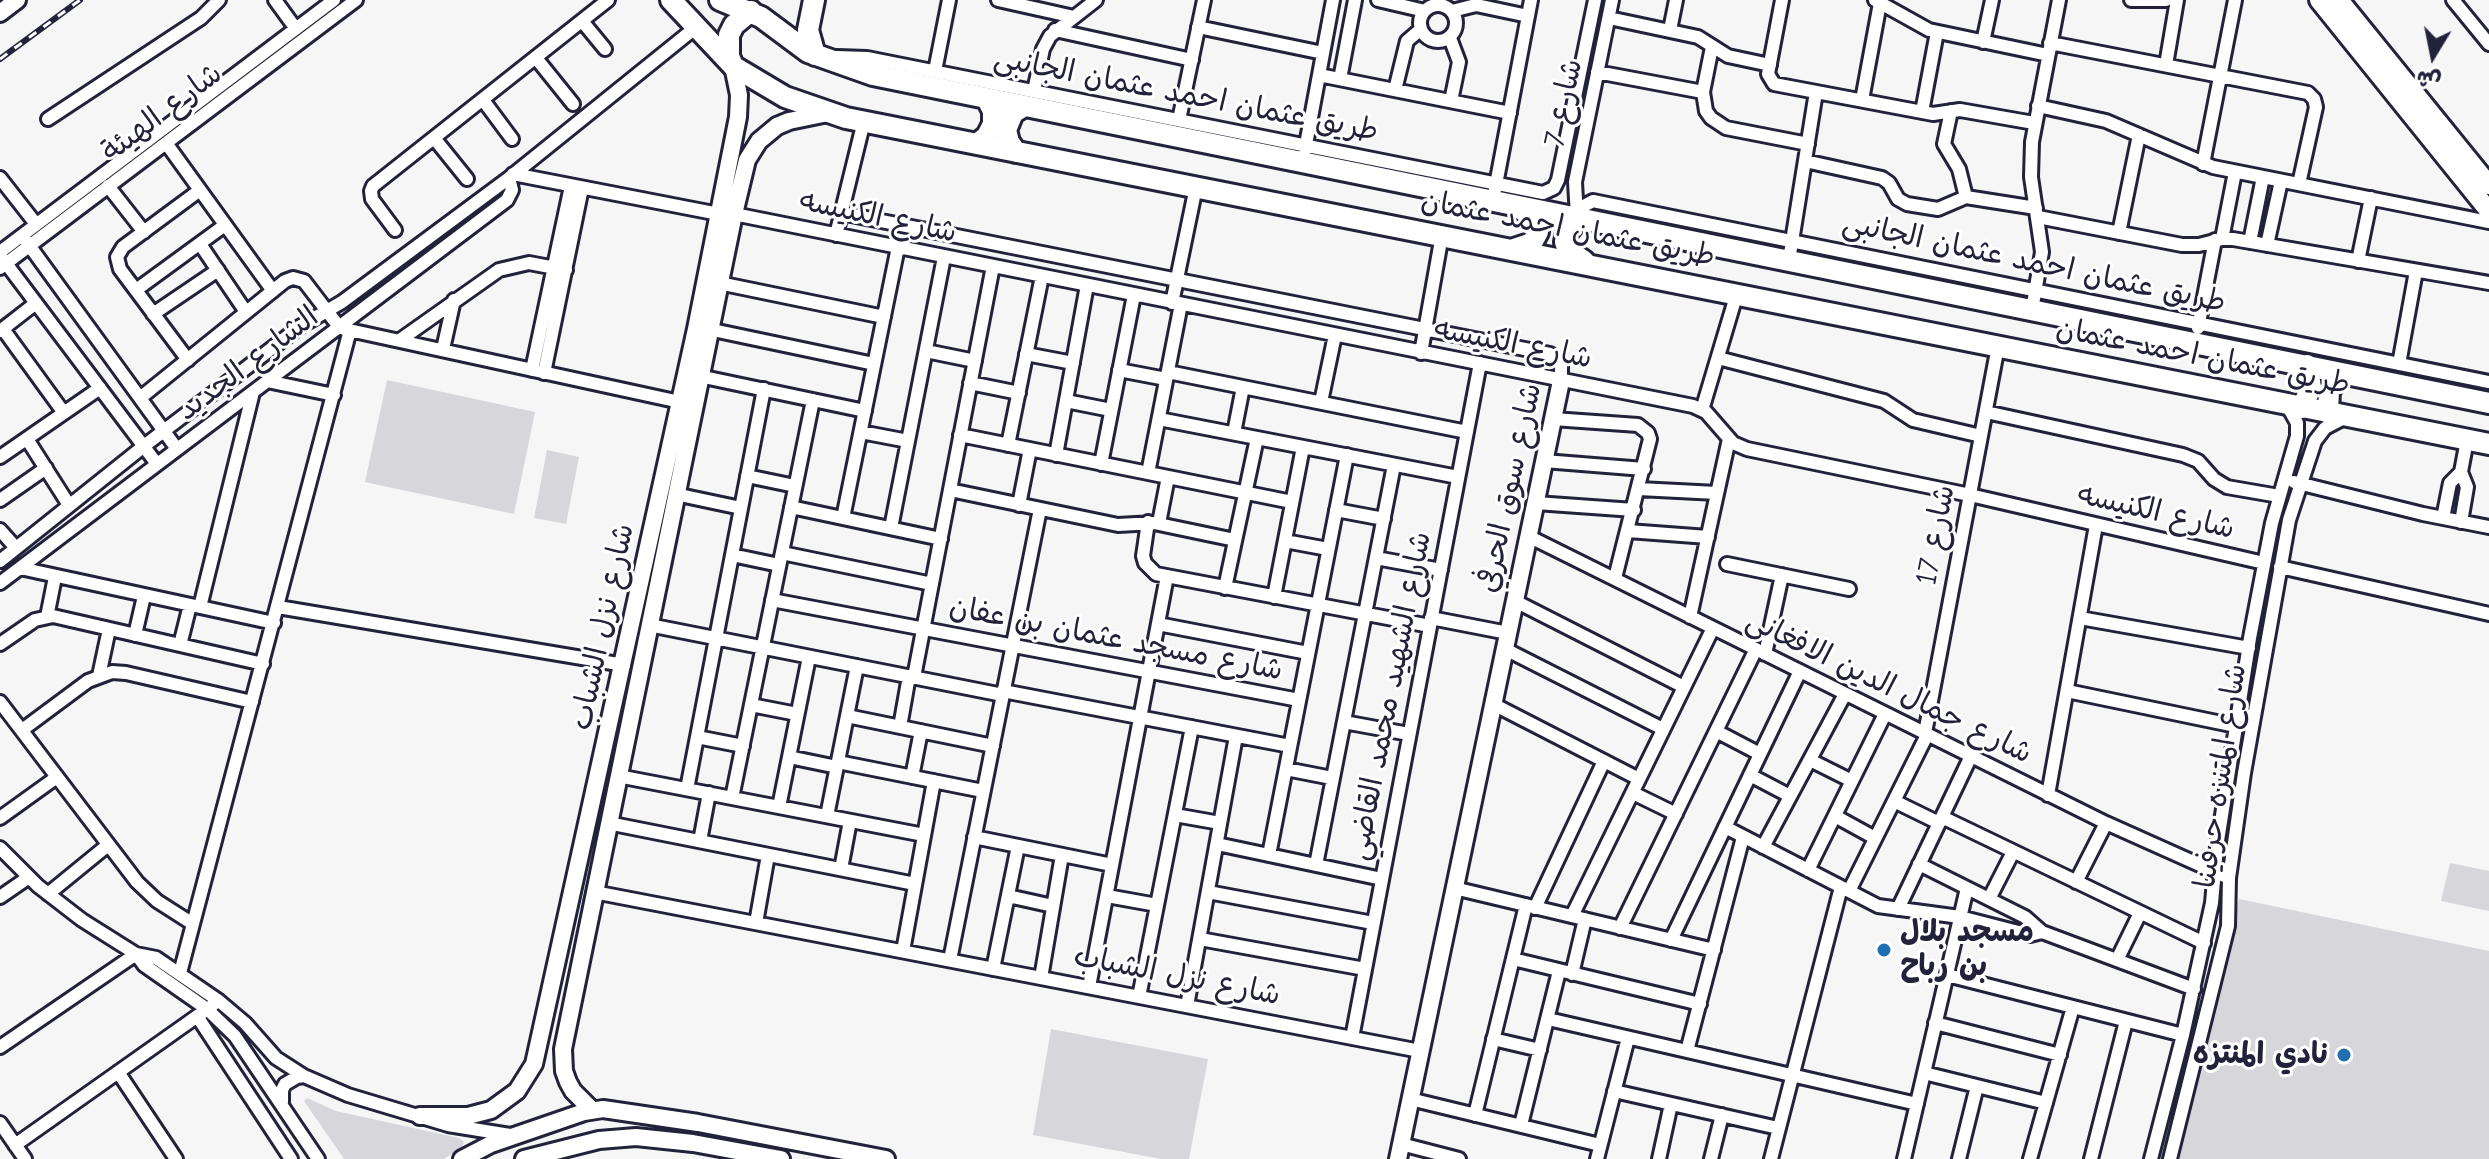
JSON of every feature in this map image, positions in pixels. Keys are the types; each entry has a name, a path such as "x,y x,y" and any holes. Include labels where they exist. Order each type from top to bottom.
{"main road":[{"name":"طريق عثمان احمد عثمان","path":"671,0 733,66 773,91 828,113 2489,444"},
{"name":"طريق عثمان احمد عثمان","path":"720,0 751,11 819,57 873,75 987,99 1029,99 1304,154 1494,193 1519,207 1789,260 2034,300 2197,333 2307,365 2489,403"},
{"path":"814,0 808,30 819,57"},
{"path":"2319,0 2489,211"},
{"path":"2341,1 2489,185"},
{"path":"733,66 727,45 729,35 734,25 751,11"},
{"path":"977,144 987,136 993,124 993,111 987,99"},
{"path":"1016,152 1007,136 1007,124 1013,113 1029,99"},
{"path":"1514,249 1532,243 1538,232 1535,220 1519,207"},
{"path":"1578,218 1567,233 1565,242 1568,250 1588,264"},
{"path":"2295,406 2311,387 2307,365"},
{"path":"2338,415 2329,391 2342,373"}],"street":[{"path":"0,13 17,0"},
{"path":"48,119 201,18 219,0"},
{"path":"275,0 296,29"},
{"name":"شارع الهيئة","path":"276,52 296,29 334,0"},
{"name":"شارع الهيئة","path":"26,240 36,224 276,52 356,0"},
{"path":"395,230 372,199 372,189 608,0"},
{"path":"935,71 949,0"},
{"path":"1029,99 1043,49 1055,30 1096,0"},
{"path":"1179,120 1204,0"},
{"path":"1304,154 1333,0"},
{"path":"1340,79 1355,0"},
{"path":"1378,0 1437,5 1452,11 1476,5 1528,16"},
{"path":"1494,193 1531,0"},
{"name":"شارع 7","path":"1494,193 1547,193 1557,184 1595,0"},
{"name":"شارع 7","path":"1578,218 1575,182 1612,0"},
{"path":"1670,30 1676,0"},
{"path":"1782,0 1768,74 1774,84 1922,112 1937,114 1960,110 2034,123"},
{"path":"1983,42 1992,0"},
{"path":"2034,300 2042,252 2031,159 2034,123 2059,0"},
{"path":"2134,0 2166,0"},
{"path":"2166,65 2177,0"},
{"path":"2203,164 2235,0"},
{"path":"2453,0 2489,44"},
{"path":"1004,1 1074,17"},
{"path":"1862,100 1877,2 1937,32 1983,42 2166,65 2304,92 2314,99 2316,107 2299,184"},
{"path":"1427,6 1421,17 1421,29 1431,40 1450,38 1457,25 1452,11"},
{"path":"1609,18 1698,37 1728,56 1770,65"},
{"path":"582,21 605,49"},
{"path":"1198,27 1323,53"},
{"name":"الشارع الجديد","path":"0,561 301,326 511,176 695,28"},
{"path":"1395,90 1407,41 1421,29"},
{"path":"1055,30 1192,60"},
{"path":"1922,112 1937,32"},
{"path":"1450,38 1459,62 1451,101"},
{"path":"1712,47 1703,92 1706,111 1718,124 1808,144"},
{"name":"طريق عثمان احمد عثمان الجانبى","path":"819,57 867,58 935,71 1029,99 1179,120 1304,154"},
{"path":"536,58 573,104"},
{"name":"شارع نزل الشباب","path":"420,1116 468,1116 491,1110 509,1099 523,1083 537,1054 624,665 660,534 675,494 719,283 739,106 733,66"},
{"path":"1597,72 1703,92"},
{"path":"1319,75 1510,113"},
{"name":"شارع الهيئة","path":"2,260 166,143 226,89"},
{"path":"1789,260 1816,92"},
{"path":"483,100 512,139"},
{"path":"2038,106 2095,118 2203,164 2489,222"},
{"path":"1951,111 1944,144 1959,169 1966,197"},
{"name":"شارع نزل الشباب","path":"592,1110 573,1091 562,1060 649,625 680,402 726,214 747,160 759,141 777,126 828,113"},
{"path":"836,235 864,121"},
{"path":"2119,233 2139,135"},
{"path":"434,138 467,179"},
{"path":"166,143 273,291"},
{"path":"1805,161 1882,178 1889,183 1898,199 1907,204 1938,209 1966,197 2119,233 2191,246 2219,240 2250,242 2489,283"},
{"path":"2197,333 2235,172"},
{"name":"الشارع الجديد","path":"0,583 267,381 345,329 507,200 512,190 511,176"},
{"name":"شارع الكنيسه","path":"511,176 898,247 1702,410 1729,439 1747,449 1970,495 2264,563"},
{"path":"2250,242 2263,177"},
{"path":"0,178 36,224"},
{"path":"2267,245 2281,181"},
{"path":"108,186 144,232"},
{"path":"538,372 577,187"},
{"path":"1148,473 1167,375 1177,280 1196,187"},
{"path":"188,360 120,269 117,257 123,247 200,190"},
{"path":"2358,261 2371,198"},
{"name":"طريق عثمان احمد عثمان الجانبى","path":"1578,218 1582,207 1593,201 1793,239 2034,300"},
{"name":"شارع سوق الحرفي","path":"841,213 1555,356 1563,367 1399,1152"},
{"path":"136,290 225,225"},
{"path":"1421,353 1442,235"},
{"path":"26,240 177,449"},
{"path":"200,244 246,312"},
{"path":"843,518 898,247"},
{"path":"891,528 944,257"},
{"path":"2,260 157,464"},
{"path":"400,340 490,274 509,266 529,263 560,269"},
{"path":"900,727 923,629 993,266"},
{"path":"153,314 218,270"},
{"path":"2399,364 2416,271"},
{"path":"1008,445 1042,276"},
{"path":"140,398 289,279 301,279 345,329 680,402"},
{"path":"719,283 884,317"},
{"path":"1056,455 1087,285"},
{"path":"1702,410 1737,293"},
{"path":"1101,464 1134,295"},
{"path":"443,349 454,300"},
{"path":"36,303 2,330 64,413"},
{"path":"180,973 334,395 345,329"},
{"path":"708,329 874,364"},
{"name":"طريق عثمان احمد عثمان الجانبى","path":"2197,333 2399,364 2489,382"},
{"path":"1321,402 1335,335"},
{"name":"شارع 17","path":"1771,1159 1845,889 1875,838 1926,734 1998,346"},
{"path":"926,351 975,361"},
{"path":"1026,354 1073,363"},
{"path":"1718,358 1884,401 1913,420 1981,436"},
{"name":"شارع الشهيد محمد القاضي","path":"1352,1038 1480,363"},
{"path":"1119,370 1243,387 1467,432"},
{"path":"699,376 865,411"},
{"path":"267,381 334,395"},
{"path":"970,383 1019,393"},
{"path":"1234,433 1243,387"},
{"path":"0,457 100,388"},
{"path":"687,789 764,389"},
{"path":"180,645 195,606 253,392"},
{"path":"732,798 813,400"},
{"path":"1066,401 1111,410"},
{"name":"شارع المتنزه حرفينا","path":"2151,1159 2194,989 2212,903 2249,643 2279,496 2298,429 2295,406"},
{"path":"1986,412 2183,455 2198,461 2214,479 2227,487 2279,496"},
{"name":"شارع المتنزه حرفينا","path":"2170,1159 2226,939 2230,913 2229,878 2266,642 2289,520 2319,434 2338,415"},
{"path":"1159,419 1458,477"},
{"path":"1553,419 1638,425 1648,433 1650,439 1644,469 1615,578"},
{"path":"861,432 908,441"},
{"path":"960,435 1292,502"},
{"path":"1225,588 1257,438"},
{"path":"27,439 69,505"},
{"path":"1690,617 1729,439"},
{"path":"2443,518 2452,480 2461,472 2467,440"},
{"path":"1274,597 1303,447"},
{"path":"1019,505 1030,449"},
{"path":"1269,855 1347,455"},
{"path":"1544,461 1644,469"},
{"path":"1316,865 1394,465"},
{"path":"0,500 46,468"},
{"path":"2461,472 2467,483 2461,522"},
{"path":"747,476 795,486"},
{"path":"1168,477 1143,556 1145,563 1156,574 1365,614 1431,622 1506,641 1663,729"},
{"path":"2286,480 2487,527"},
{"path":"1639,489 1717,493"},
{"path":"950,490 1118,525 1154,523 1235,540"},
{"path":"2423,514 2449,493"},
{"path":"675,494 741,508"},
{"path":"2466,495 2487,527"},
{"path":"1536,503 1634,510"},
{"path":"791,507 941,539"},
{"path":"950,960 1040,509"},
{"path":"1336,510 1384,519"},
{"path":"2048,795 2096,525"},
{"path":"0,530 16,548"},
{"path":"1628,531 1708,537"},
{"name":"شارع جمال الدين الافغانى","path":"1528,536 2048,795 2229,878"},
{"path":"1285,541 1328,549"},
{"path":"732,555 781,559 932,584"},
{"path":"1376,558 1441,570"},
{"path":"1727,564 1849,589"},
{"path":"2280,567 2489,614"},
{"path":"20,568 274,623"},
{"path":"1620,928 1716,731 1760,652 1782,575"},
{"path":"1089,987 1167,576"},
{"path":"47,617 55,577"},
{"path":"135,635 144,596"},
{"name":"شارع مسجد عثمان بن عفان","path":"772,600 1299,700"},
{"path":"1515,601 1684,687"},
{"path":"278,607 624,665"},
{"path":"0,644 30,623 47,617 59,617 263,664"},
{"path":"2080,618 2249,643 2281,644"},
{"path":"1158,624 1308,653"},
{"path":"649,625 1290,746"},
{"path":"1521,1125 1548,1019 1566,972 1578,918 1639,779 1713,628"},
{"path":"99,676 109,629"},
{"path":"779,807 809,657"},
{"path":"827,816 857,666"},
{"path":"1671,940 1800,671"},
{"path":"22,730 99,676 112,672 252,702"},
{"path":"2067,691 2236,726"},
{"path":"1763,847 1845,694"},
{"path":"0,703 147,892 193,924"},
{"path":"1493,704 1639,779"},
{"path":"751,705 797,714"},
{"path":"1808,870 1885,714"},
{"path":"847,716 993,746"},
{"path":"1344,722 1409,734"},
{"path":"1139,997 1192,727"},
{"path":"912,777 921,731"},
{"path":"1716,731 1760,754"},
{"path":"1187,1006 1236,736"},
{"path":"697,737 743,746"},
{"path":"1898,909 1971,756"},
{"path":"789,757 983,791"},
{"path":"1810,760 1852,781"},
{"path":"1475,1115 1513,959 1531,906 1604,761"},
{"path":"1286,769 1332,778"},
{"path":"1750,775 1790,796"},
{"path":"618,776 924,835"},
{"path":"0,818 57,777"},
{"path":"903,951 934,781"},
{"path":"700,841 709,793"},
{"path":"1633,793 1676,814"},
{"path":"1894,801 2013,852 2204,943"},
{"path":"1175,815 1220,823"},
{"path":"1835,816 1875,838"},
{"path":"841,869 850,821"},
{"path":"608,823 915,884"},
{"path":"2076,882 2106,823"},
{"path":"1725,827 1878,906 1960,917 2030,935 2042,932"},
{"path":"974,837 1112,865"},
{"path":"1687,1051 1743,837"},
{"path":"1217,844 1382,879"},
{"path":"48,894 108,845"},
{"path":"993,969 1018,846"},
{"path":"0,848 48,894 136,954 148,968 202,1013 235,1036 318,1159"},
{"path":"1989,899 2013,852"},
{"path":"756,923 768,855"},
{"path":"1041,978 1062,855"},
{"path":"1919,864 2025,917 2042,932 2194,989"},
{"path":"0,897 29,877"},
{"path":"1454,888 1714,950"},
{"path":"1904,1159 1967,888"},
{"name":"شارع نزل الشباب","path":"594,892 1420,1051"},
{"path":"1208,892 1373,923"},
{"path":"1008,896 1053,906"},
{"path":"1107,896 1157,905"},
{"path":"2117,960 2140,913"},
{"path":"566,923 587,927"},
{"path":"1200,939 1365,969"},
{"path":"2,1041 136,954 156,958 219,1001 245,1023 276,1058 304,1076 348,1095 465,1129 518,1135"},
{"path":"1513,959 1700,1004"},
{"path":"1947,975 2183,1035"},
{"path":"15,1145 219,1001"},
{"path":"2030,1159 2073,1007"},
{"path":"202,1013 291,1159"},
{"path":"1548,1019 1917,1104"},
{"path":"2091,1159 2126,1021"},
{"path":"1935,1023 2060,1055"},
{"path":"1597,1159 1628,1038"},
{"path":"1493,1039 1540,1050"},
{"path":"118,1072 176,1159"},
{"path":"1924,1073 2046,1103"},
{"path":"282,1104 285,1084 290,1079 304,1076"},
{"path":"1959,1159 1977,1086"},
{"path":"1614,1091 1778,1128"},
{"path":"1410,1099 1600,1145"},
{"path":"1659,1159 1671,1104"},
{"path":"462,1159 491,1144 592,1110 614,1110 698,1123 886,1159"},
{"path":"1711,1159 1722,1115"},
{"path":"0,1123 25,1159"},
{"path":"693,1143 700,1134 698,1123"},
{"path":"757,1155 756,1142 765,1135"},
{"path":"524,1159 560,1148 618,1138 655,1138 781,1159"},
{"path":"1399,1152 1459,1159"}],"shaded area":[{"path":"387,380 535,412 514,514 365,482"},
{"path":"547,450 579,457 566,524 534,518"},
{"path":"2450,863 2489,871 2489,911 2441,901"},
{"name":"نادي المنتزه","path":"2239,899 2489,951 2489,1159 2171,1159"},
{"path":"1051,1029 1208,1059 1189,1159 1161,1159 1033,1135"},
{"path":"307,1098 336,1111 459,1138 464,1142 462,1147 444,1159 344,1159 304,1101"}],"railway":[{"path":"0,59 80,0"}],"place":[{"name":"مسجد بلال بن رباح","path":"1884,950"},
{"name":"نادي المنتزه","path":"2344,1055"}]}
